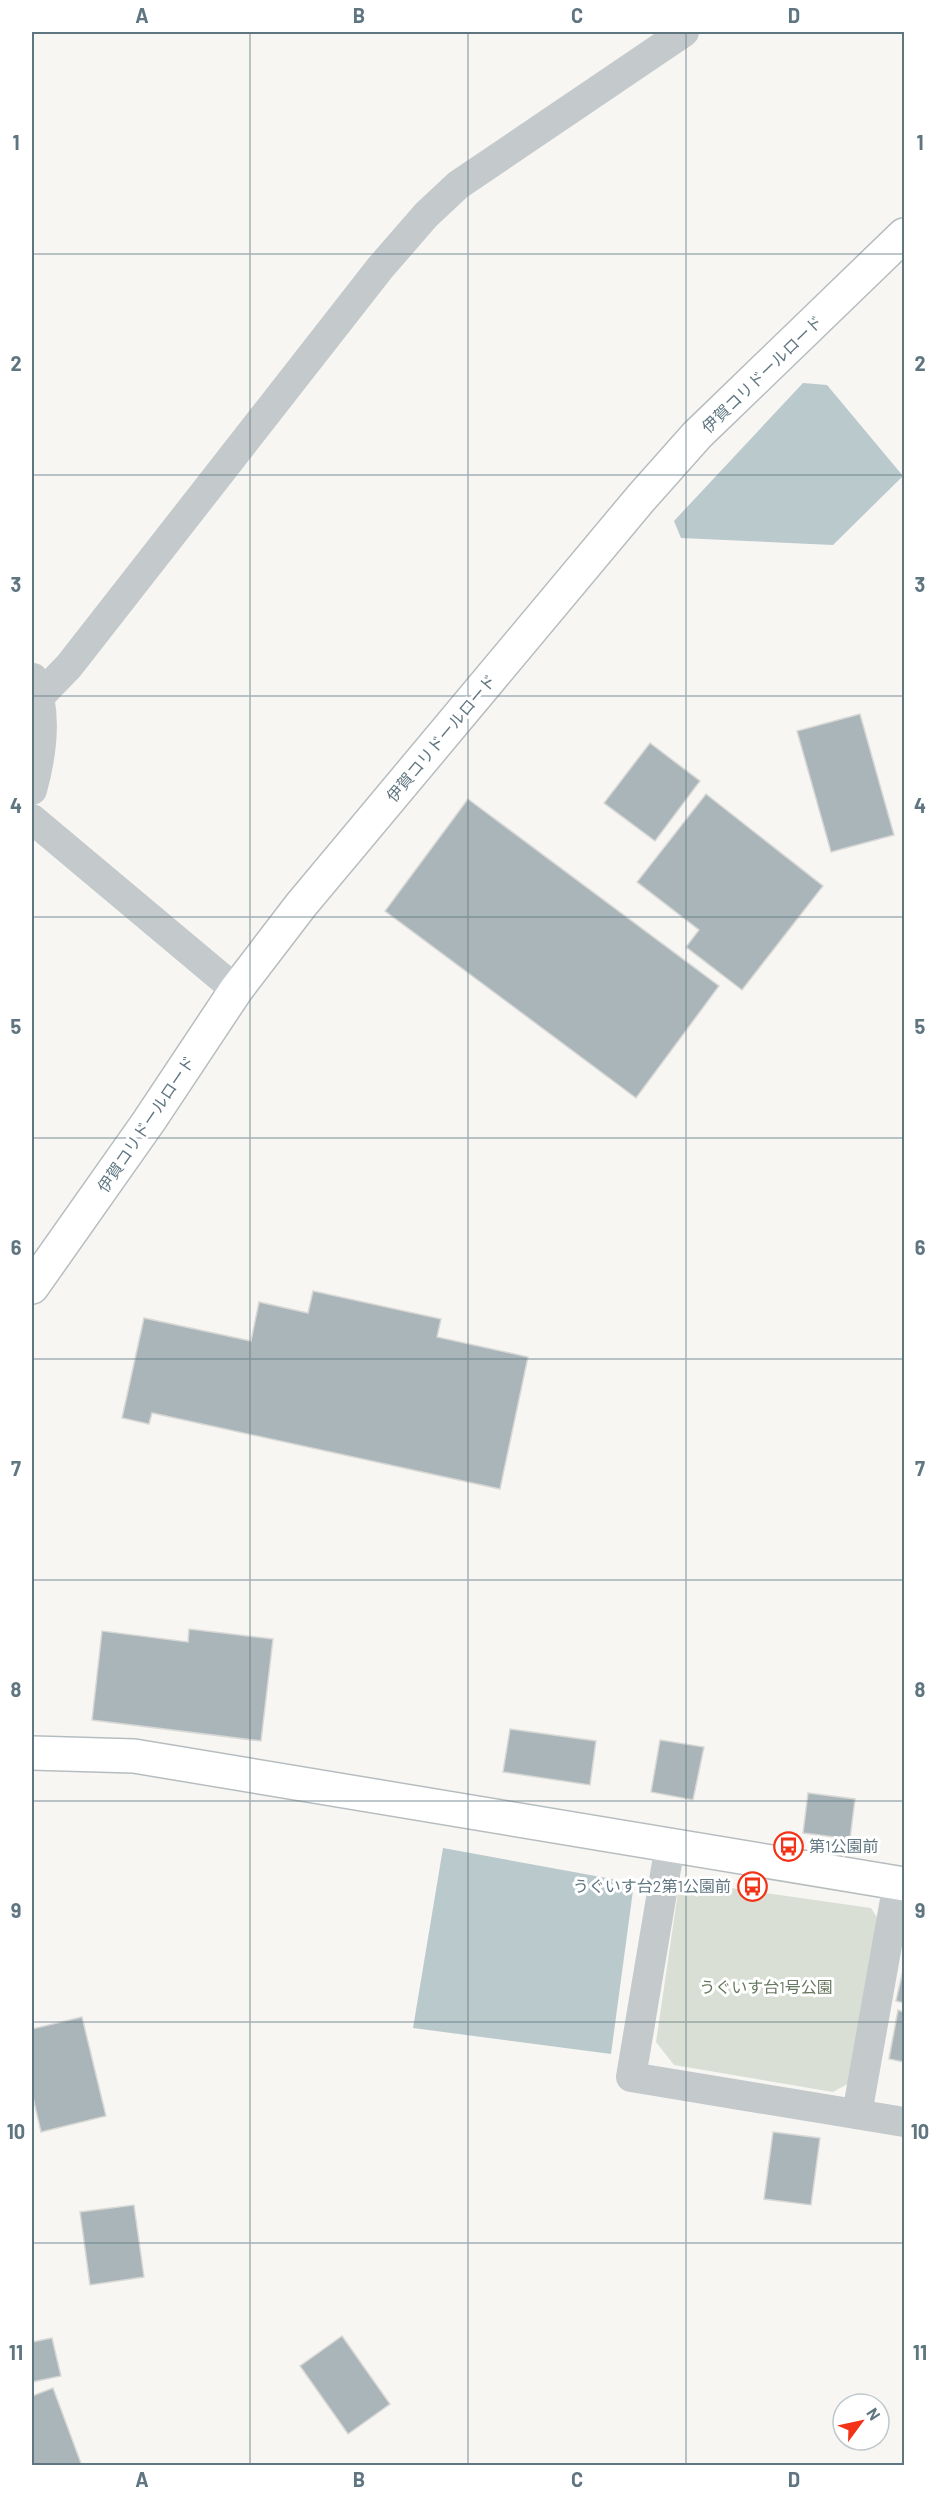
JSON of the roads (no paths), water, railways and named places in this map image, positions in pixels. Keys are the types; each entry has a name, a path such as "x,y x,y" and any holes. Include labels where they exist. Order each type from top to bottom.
{"street":[{"path":"32,790 42,741 36,686 69,666 380,268 426,215 458,185 684,32"},
{"name":"伊賀コリドールロード","path":"32,1287 149,1121 236,990 301,905 648,490 697,435 904,235"},
{"path":"32,819 236,990"},
{"path":"32,1753 134,1756 901,1883 857,2114"},
{"path":"670,1845 631,2077 904,2122"}],"place":[{"name":"第1公園前","path":"788,1846"},
{"name":"うぐいす台2第1公園前","path":"752,1886"}],"park label":[{"name":"うぐいす台1号公園","path":"766,1987"}]}
